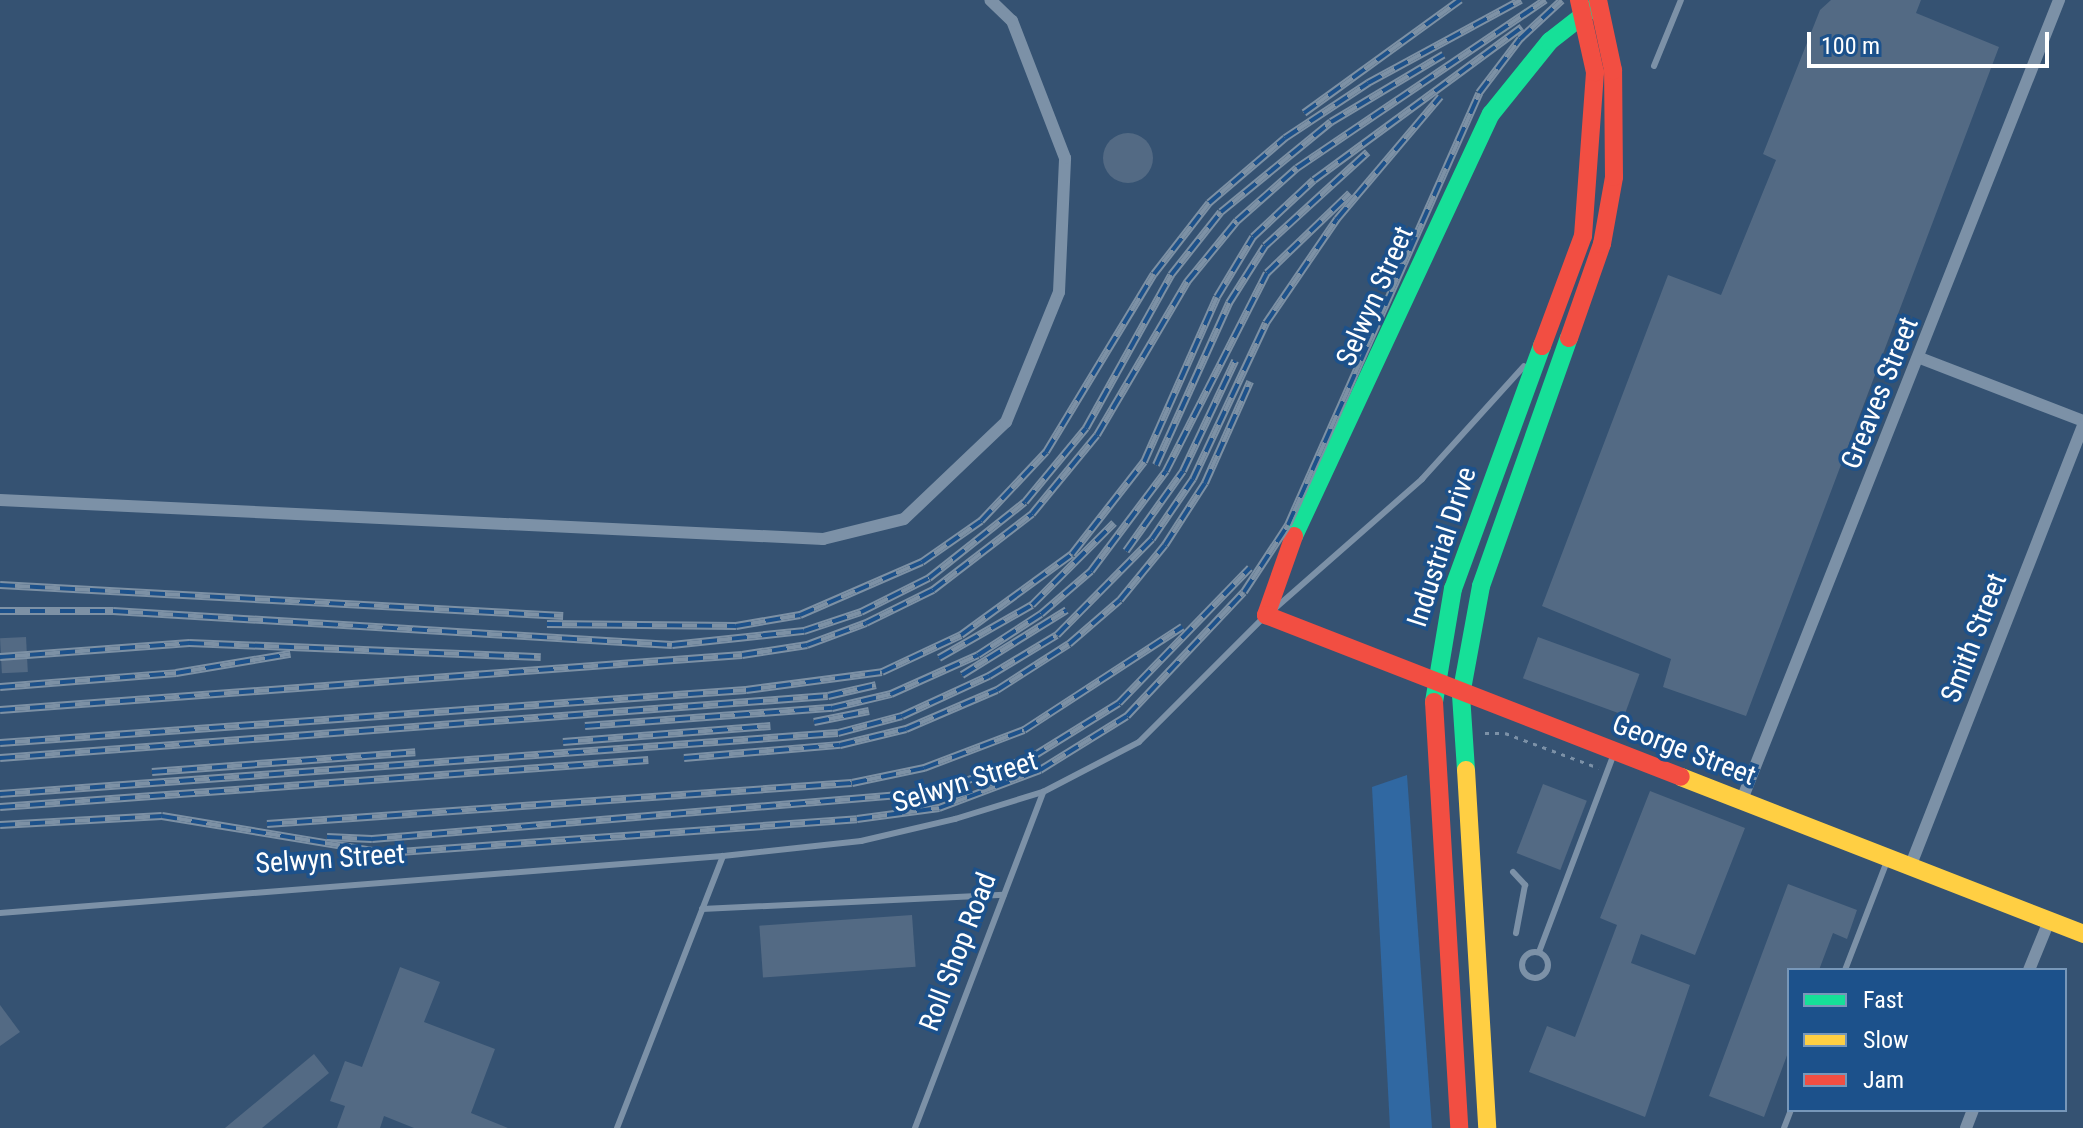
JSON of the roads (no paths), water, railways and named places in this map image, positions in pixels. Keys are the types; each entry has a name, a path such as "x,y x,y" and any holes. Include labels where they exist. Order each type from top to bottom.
{"main road":[{"name":"Industrial Drive","path":"1459,1128 1433,684 1453,589 1583,236 1604,71 1579,0"},
{"name":"Industrial Drive","path":"1487,1128 1461,695 1481,586 1602,244 1614,177 1598,0"},
{"name":"Selwyn Street","path":"1266,615 1272,583 1491,114 1550,41 1609,0"},
{"name":"George Street","path":"1266,615 1461,695 2083,934"}],"street":[{"path":"0,500 823,539 904,519 1006,422 1059,292 1065,158 1012,21 990,0"},
{"name":"Greaves Street","path":"1741,802 1920,358 2059,0"},
{"path":"1920,358 2083,424"},
{"name":"Smith Street","path":"1910,867 2083,424"},
{"path":"2030,968 2049,921"}],"lane":[{"path":"1654,66 1681,0"},
{"path":"1266,615 1422,479 1549,335"},
{"name":"Selwyn Street","path":"0,913 723,856 861,841 1043,792 1139,742 1266,615"},
{"path":"1539,952 1547,971 1532,978 1522,961 1539,952 1614,753"},
{"name":"Roll Shop Road","path":"915,1128 1043,792"},
{"path":"617,1128 723,856"},
{"path":"1846,968 1888,859"},
{"path":"1513,872 1525,885 1516,933"},
{"path":"702,909 1004,895"}],"railway":[{"path":"1304,113 1460,0"},
{"path":"547,624 736,626 800,615 922,562 981,521 1046,452 1154,274 1209,203 1285,138 1368,83 1521,0"},
{"path":"0,710 742,655 807,645 866,623 933,590 1032,514 1097,435 1187,282 1237,221 1297,168 1545,0"},
{"path":"0,825 162,816 386,853 857,819 939,808 1040,770 1127,716 1244,592 1288,525 1479,93 1520,39 1562,0"},
{"path":"0,743 746,690 882,672 961,635 1072,554 1144,462 1217,297 1253,237 1314,180 1522,27"},
{"path":"0,611 113,611 672,645 804,631 861,612 929,578 1025,502 1086,428 1171,275 1221,212 1331,122 1443,55"},
{"path":"0,794 838,733 902,716 989,676 1057,635 1152,539 1193,479 1266,323 1337,219 1440,97"},
{"path":"1156,465 1229,303 1265,246 1368,152"},
{"path":"585,726 832,708 891,694 978,655 1041,614 1091,571 1166,471 1267,273 1350,193"},
{"path":"1126,551 1183,471 1235,361"},
{"path":"684,758 840,745 906,729 997,690 1069,644 1120,600 1165,545 1205,483 1250,382"},
{"path":"939,658 1032,605 1114,523"},
{"path":"327,837 372,839 935,792 1032,757 1119,703 1250,568"},
{"path":"0,585 563,616"},
{"path":"962,675 1067,610"},
{"path":"267,824 852,783 924,768 1024,730 1182,627"},
{"path":"0,657 189,643 541,657"},
{"path":"0,687 176,673 290,654"},
{"path":"0,758 828,696 876,685"},
{"path":"814,722 869,711"},
{"path":"563,742 770,726"},
{"path":"152,772 415,752"},
{"path":"0,807 648,760"}]}
